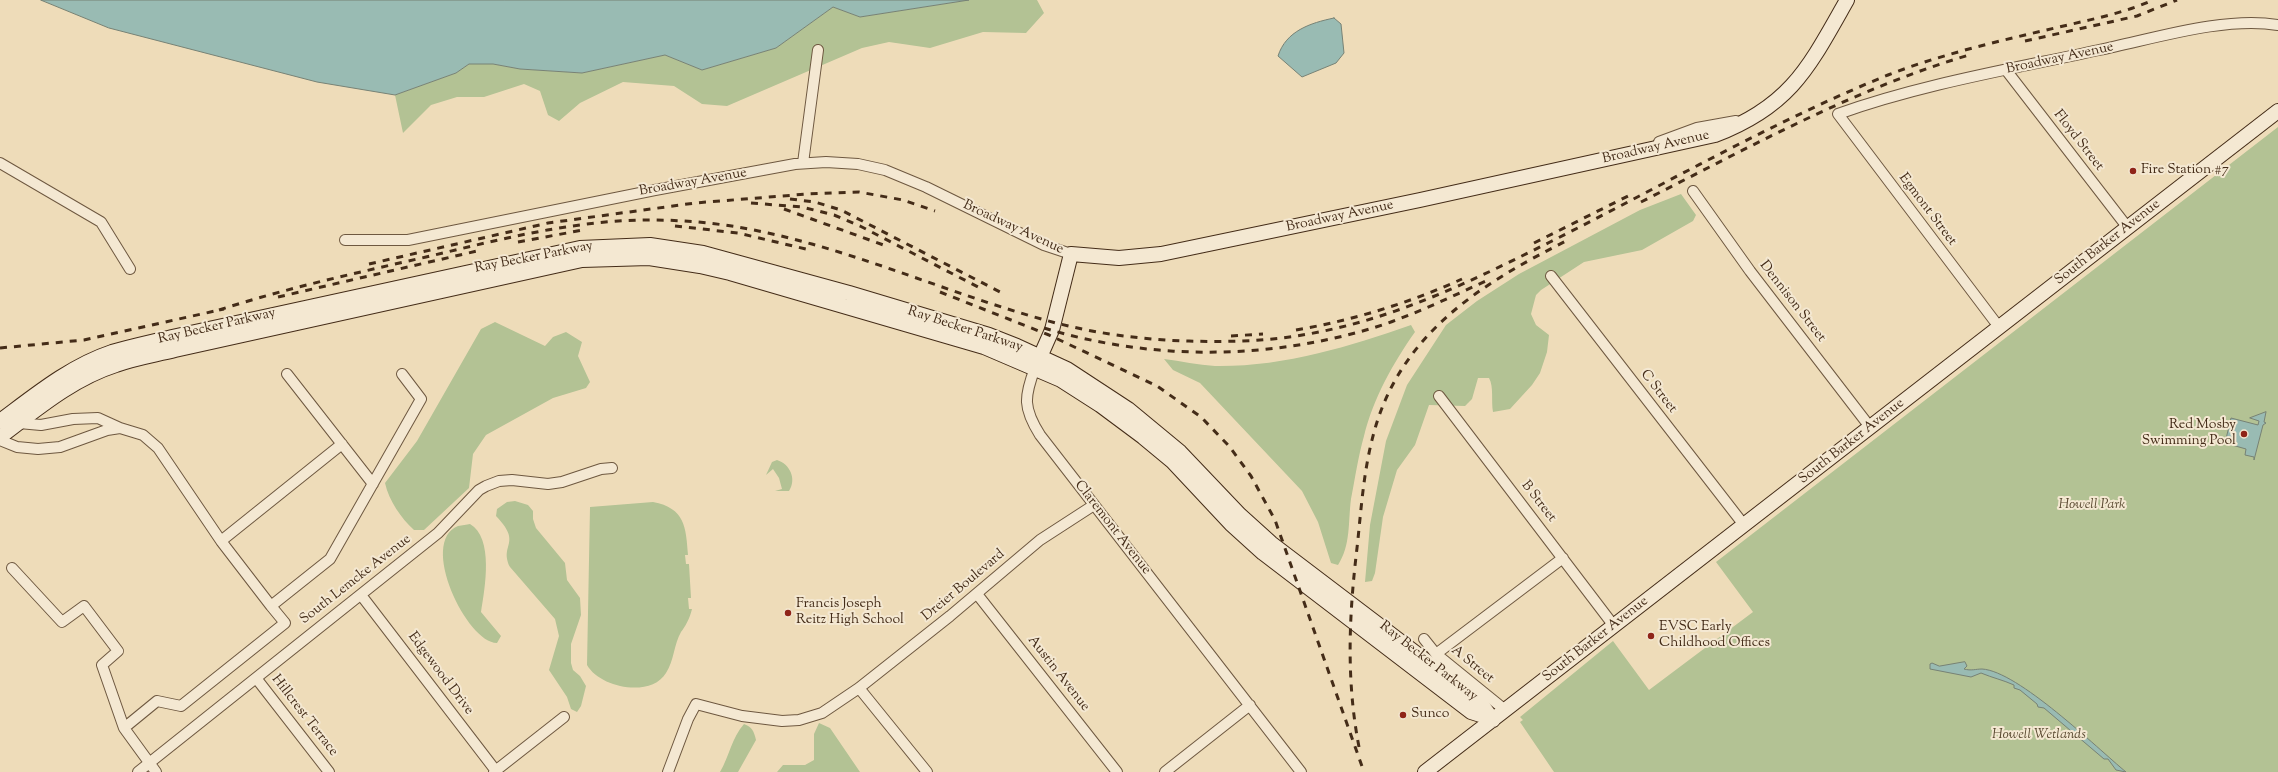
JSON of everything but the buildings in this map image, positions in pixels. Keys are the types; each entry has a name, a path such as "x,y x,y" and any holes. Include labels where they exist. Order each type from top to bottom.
{"main road":[{"name":"Broadway Avenue","path":"1071,254 1119,258 1161,254 1715,136 1752,118 1789,90 1806,71 1847,0"},
{"name":"South Barker Avenue","path":"1425,772 2278,112"},
{"name":"Ray Becker Parkway","path":"0,421 63,375 117,351 556,252 602,246 650,245 703,253 734,261 989,335 1038,362"},
{"name":"Claremont Avenue","path":"1038,362 1052,330 1071,254"},
{"name":"Ray Becker Parkway","path":"0,439 19,423 70,386 115,365 558,264 602,258 649,258 700,266 730,273 1038,362 1088,381 1151,427 1180,452 1235,510 1271,543 1479,701 1493,720"}],"street":[{"name":"Broadway Avenue","path":"1845,112 1890,97 2006,70 2223,25 2278,25"},
{"path":"803,163 818,50"},
{"name":"Floyd Street","path":"2006,70 2128,228"},
{"name":"Egmont Street","path":"1845,112 1838,114 1849,131 1999,327"},
{"name":"Broadway Avenue","path":"345,240 408,240 655,190 803,163 839,162 885,170 926,187 1044,245 1071,254"},
{"path":"0,164 101,222 130,269"},
{"name":"Dennison Street","path":"1693,191 1750,271 1870,428"},
{"name":"C Street","path":"1551,276 1744,526"},
{"name":"Claremont Avenue","path":"1038,362 1026,400 1030,420 1301,772"},
{"path":"287,374 373,484"},
{"path":"271,606 330,559 421,399 402,374"},
{"name":"B Street","path":"1439,396 1614,626"},
{"path":"19,423 41,425 73,419 98,418 120,428 143,435 158,448 220,542 285,623 181,706 157,701 124,728"},
{"path":"0,439 17,448 38,449 60,447 120,428"},
{"path":"220,542 342,444"},
{"name":"South Lemcke Avenue","path":"138,772 438,533 479,490 499,481 512,480 548,484 562,482 596,471 612,468"},
{"name":"Dreier Boulevard","path":"668,772 688,719 696,704 764,719 799,720 822,713 859,688 977,594 1040,540 1094,505"},
{"path":"1436,654 1563,558"},
{"path":"12,568 62,622 84,606 118,651 102,665 124,728 156,772"},
{"name":"Austin Avenue","path":"977,594 1117,772"},
{"name":"Edgewood Drive","path":"361,595 495,771"},
{"name":"A Street","path":"1424,639 1436,654 1505,710"},
{"name":"Hillcrest Terrace","path":"256,678 329,772"},
{"path":"859,688 928,772"},
{"path":"1165,772 1250,705"},
{"path":"495,771 564,717"}],"green space":[{"path":"969,0 1037,0 1044,13 1026,33 983,32 930,48 889,42 862,48 727,106 702,104 674,86 623,82 580,103 559,121 548,115 540,91 524,84 484,97 457,97 431,105 403,133 395,95 456,73 469,64 493,64 520,69 582,73 665,55 702,70 776,48 833,7 860,17"},
{"name":"Howell Park","path":"2278,127 2278,772 1554,772 1520,722 1523,720 1520,717 1613,641 1649,690 1753,612 1716,562"},
{"path":"1681,194 1696,215 1693,221 1642,250 1584,262 1541,290 1536,295 1531,314 1536,325 1549,335 1547,352 1540,373 1532,385 1510,409 1493,412 1491,382 1489,378 1478,378 1472,399 1465,406 1429,405 1415,445 1397,470 1383,517 1375,573 1372,581 1365,582 1370,525 1386,441 1407,385 1446,325 1477,301 1519,274 1640,210"},
{"path":"495,322 545,346 553,337 566,332 582,342 578,356 590,382 586,388 553,398 486,435 473,454 469,488 424,530 414,530 396,509 389,496 385,483 417,441 481,329"},
{"path":"1411,325 1415,332 1399,356 1378,395 1368,422 1360,452 1351,499 1345,549 1338,565 1331,563 1318,522 1302,491 1200,383 1173,370 1164,359 1215,366 1265,363 1339,348"},
{"path":"777,460 789,468 791,472 792,482 789,491 775,491 782,489 779,478 773,469 766,475 772,462"},
{"path":"515,501 528,505 533,511 533,519 536,528 565,563 567,580 580,598 581,615 571,644 571,663 573,670 580,676 586,686 581,706 577,712 571,709 567,697 549,670 559,636 555,619 510,567 507,559 509,543 508,533 504,525 496,516 497,509 507,502"},
{"path":"653,502 672,509 682,520 686,536 688,555 685,555 686,564 689,564 691,598 688,598 689,609 692,609 690,616 681,632 671,663 666,673 659,681 649,686 638,688 626,687 603,679 594,673 587,665 590,507"},
{"path":"470,524 478,531 485,552 486,577 481,612 501,636 497,643 485,639 473,627 461,610 451,590 445,570 443,551 447,536 458,526"},
{"path":"819,723 830,728 860,772 777,772 783,765 805,765 814,760 814,734"},
{"path":"744,724 749,726 752,730 756,740 738,772 720,772 736,735"}],"water":[{"path":"41,0 969,0 860,17 833,7 776,48 702,70 665,55 582,73 520,69 493,64 469,64 456,73 395,95 317,82 109,28"},
{"path":"1334,18 1341,24 1344,53 1336,63 1302,77 1278,56 1282,47 1293,34 1308,26"},
{"name":"Red Mosby Swimming Pool","path":"2266,412 2264,422 2266,423 2263,425 2254,460 2254,457 2245,455 2246,449 2225,443 2231,418 2258,425 2259,421 2250,418"},
{"path":"1965,662 1967,666 1964,669 1982,669 1997,673 2036,696 2057,712 2126,772 2116,770 2108,759 2104,759 2044,708 2038,707 2037,704 2020,690 2014,688 2014,685 1981,673 1971,677 1930,669 1930,664 1932,663 1939,666"}],"railway":[{"path":"219,310 322,281 496,240 591,223 667,220 718,224 768,233 805,242 1023,314 1083,329 1151,339 1173,340 1242,341 1284,338 1325,331 1364,321 1402,309 1476,278 1592,221 1802,113 1845,93 1908,67 1992,43 2105,16 2153,0"},
{"path":"2025,41 2137,16 2177,0"},
{"path":"1641,202 1761,141 1843,102 1926,69 1969,55"},
{"path":"369,264 548,223 695,203 807,194 859,192 903,200 935,211"},
{"path":"1534,243 1634,193"},
{"path":"790,199 815,202 841,210 1004,294"},
{"path":"751,203 802,207 834,215 860,226 980,288"},
{"path":"784,209 889,247"},
{"path":"675,226 738,233 810,250"},
{"path":"518,242 583,230"},
{"path":"1359,747 1352,697 1350,648 1352,598 1366,467 1372,440 1384,403 1401,371 1422,342 1447,317 1474,295 1505,275 1570,239"},
{"path":"278,297 477,251"},
{"path":"1296,330 1381,310 1422,296 1462,279"},
{"path":"1044,328 1122,346 1161,350 1201,352 1281,348 1320,341 1376,327 1425,309 1488,280"},
{"path":"940,292 1049,335 1157,386 1201,417 1229,446 1251,476 1275,520 1364,772"},
{"path":"0,348 84,340 224,309"},
{"path":"1231,336 1263,334"}],"place":[{"name":"Fire Station #7","path":"2133,171"},
{"name":"Red Mosby Swimming Pool","path":"2244,434"},
{"name":"Francis Joseph Reitz High School","path":"788,613"},
{"name":"EVSC Early Childhood Offices","path":"1651,636"},
{"name":"Sunco","path":"1403,715"}],"park label":[{"name":"Howell Wetlands","path":"2039,736"}]}
